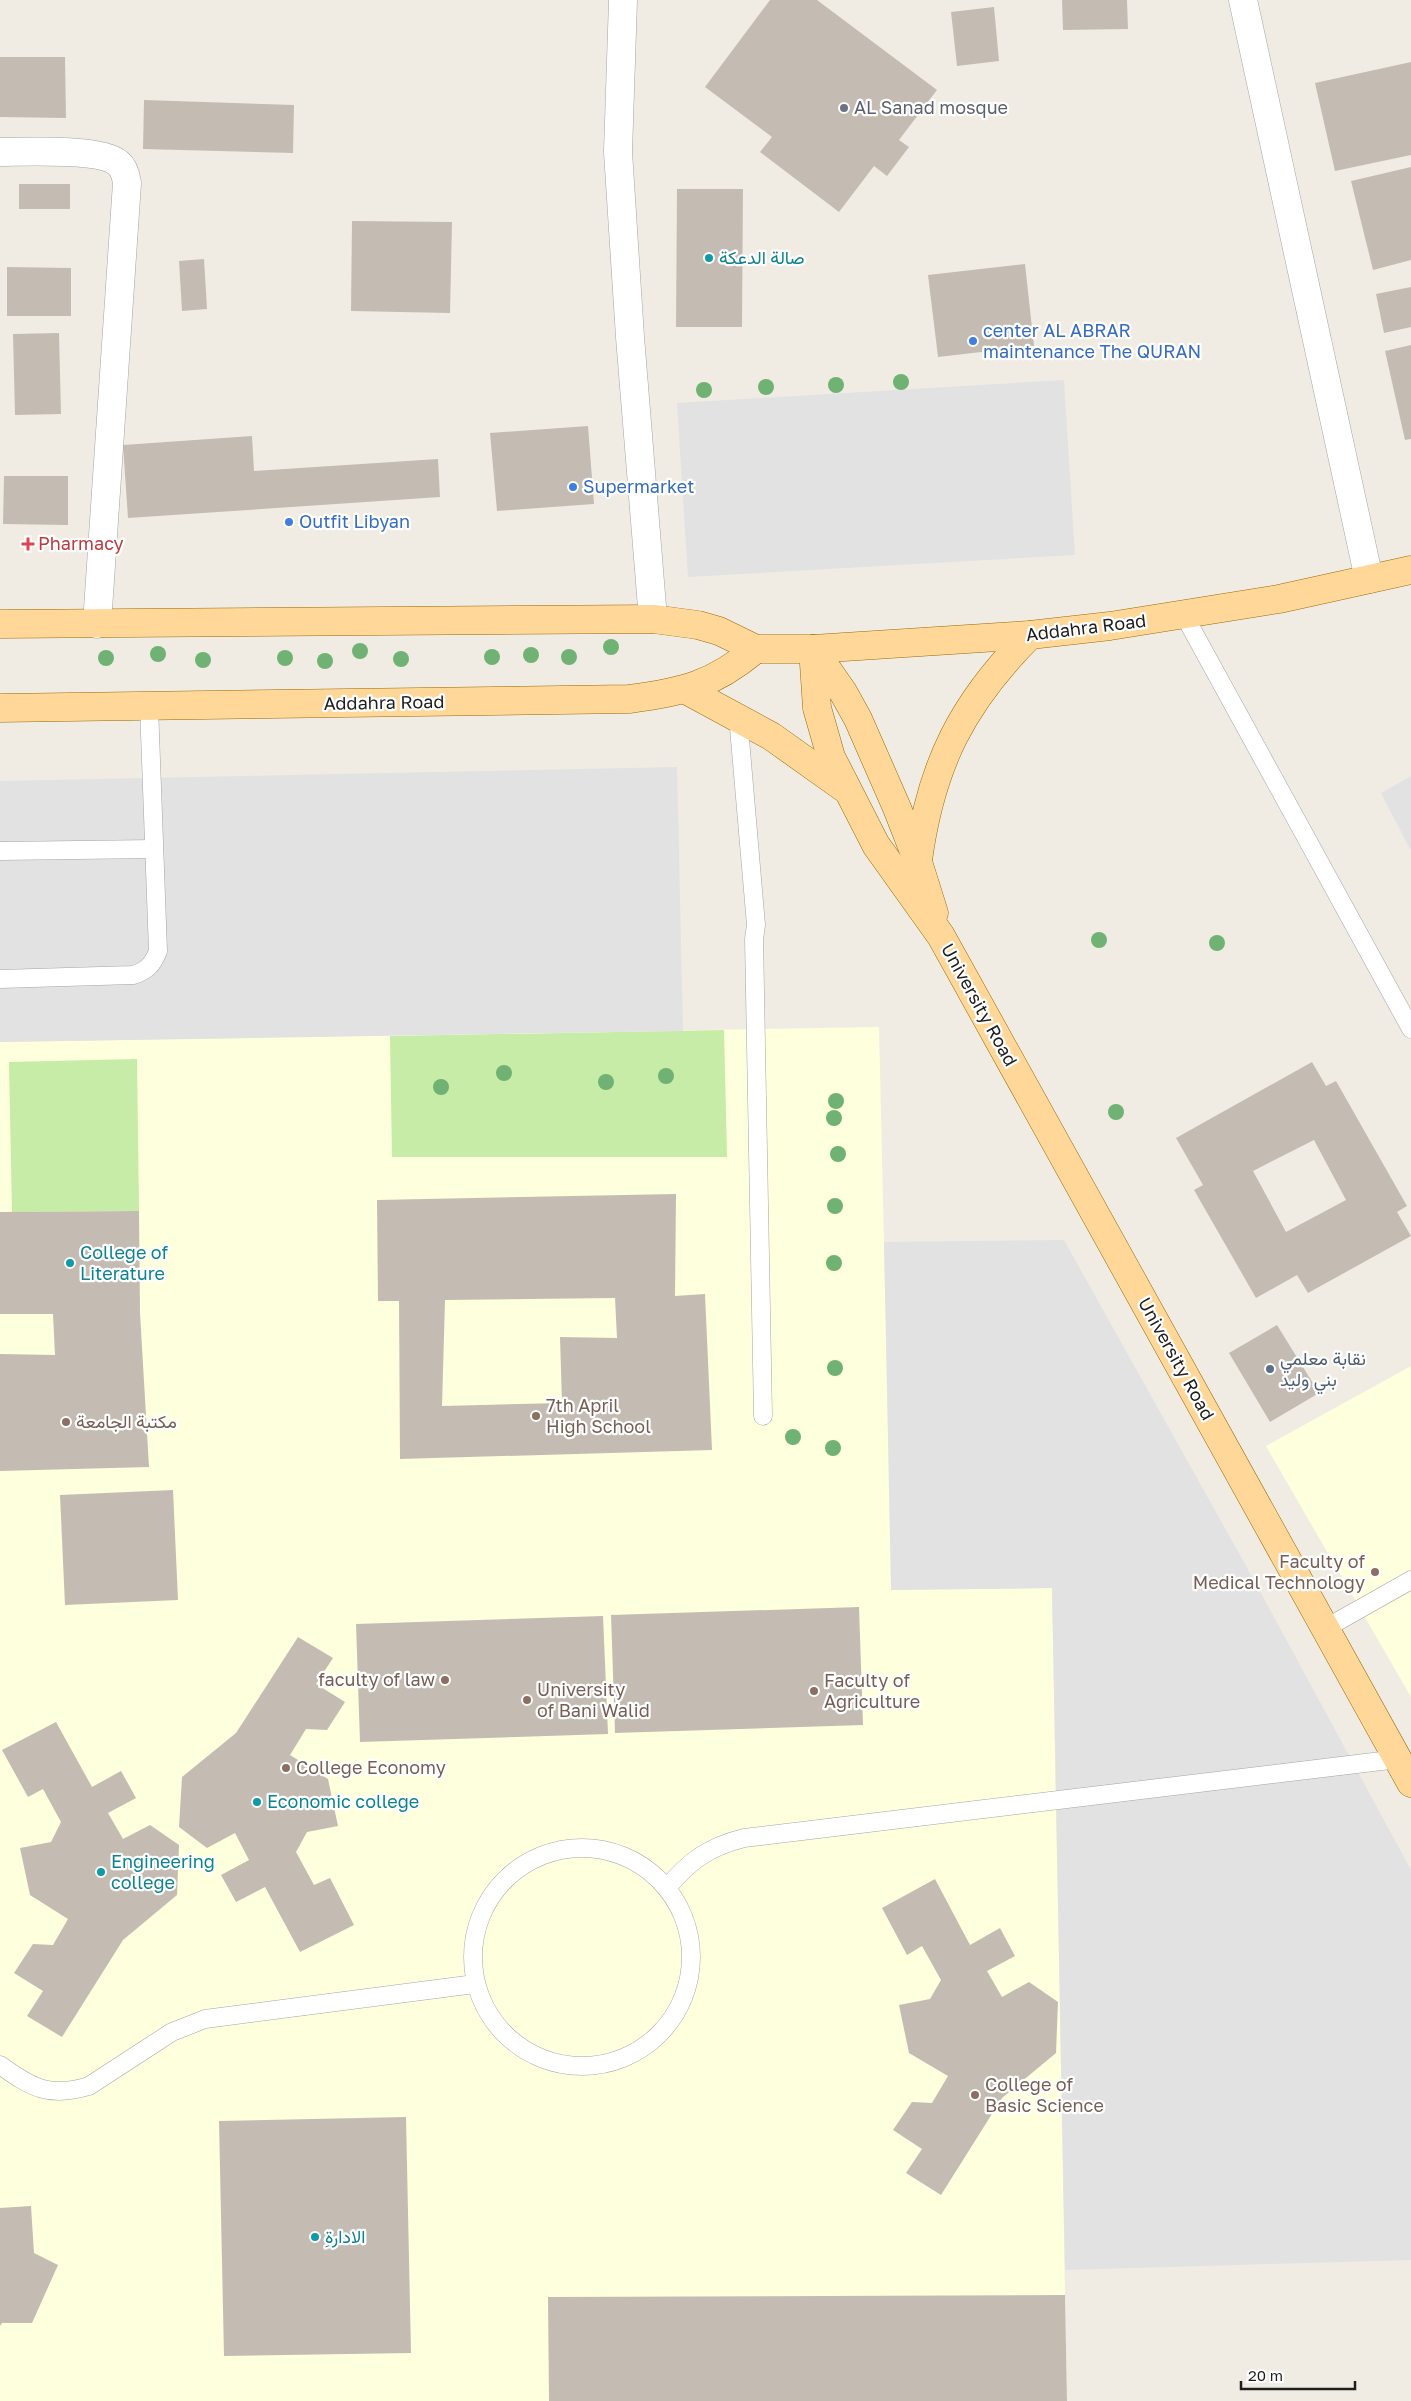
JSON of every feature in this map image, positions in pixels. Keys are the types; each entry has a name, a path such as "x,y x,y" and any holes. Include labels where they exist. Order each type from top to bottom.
{"main road":[{"name":"Addahra Road","path":"0,624 653,619 684,622 712,629 756,649 813,649 1030,636 1184,615 1279,599 1411,570"},
{"path":"918,862 923,825 931,789 944,754 980,690 1004,661 1030,636"},
{"name":"Addahra Road","path":"0,708 629,700 686,690 712,680 735,667 756,649"},
{"name":"University Road","path":"813,649 817,708 823,733 831,757 876,845 941,936 1411,1783"},
{"name":"University Road","path":"813,649 843,692 858,719 918,862 941,936"},
{"path":"686,690 738,716 771,736 849,792"}],"street":[{"path":"623,0 618,152 630,337 653,619"},
{"path":"1243,0 1368,579"},
{"path":"0,152 89,154 109,158 119,163 127,183 97,624"}],"lane":[{"path":"1184,615 1411,1029"},
{"path":"0,979 134,975 150,966 158,951 149,706"},
{"path":"738,716 756,925 754,939 763,1416"},
{"path":"0,851 154,849"},
{"path":"1326,1628 1411,1580"},
{"path":"667,1888 682,1869 700,1855 721,1844 744,1838 1398,1759"},
{"path":"580,1848 604,1850 628,1858 642,1866 667,1888 680,1908 688,1931 692,1955 690,1980 682,2003 670,2024 652,2042 632,2055 609,2064 584,2067 560,2064 536,2057 515,2044 497,2027 484,2007 475,1984 472,1959 474,1935 482,1911 494,1891 511,1873 532,1860 555,1851 580,1848"},
{"path":"0,2065 26,2084 41,2090 73,2091 89,2086 189,2023 205,2019 475,1984"}],"shaded area":[{"path":"1064,380 1075,555 688,577 677,403"},
{"path":"677,767 683,1031 0,1042 0,781"},
{"path":"1411,776 1411,851 1381,793"},
{"name":"University of Bani Walid","path":"879,1027 892,1590 1052,1588 1067,2401 0,2401 0,1042"},
{"path":"1064,1240 1255,1582 1411,1870 1411,2260 1065,2270 1052,1588 891,1590 884,1242"},
{"name":"Faculty of Medical Technology","path":"1411,1366 1411,1697 1266,1446"}],"green space":[{"path":"724,1030 727,1157 392,1157 390,1036"},
{"path":"137,1059 139,1211 12,1212 9,1062"}],"building":[{"path":"770,0 817,0 937,90 899,140 909,147 887,176 874,166 839,212 760,152 772,137 705,87"},
{"path":"1062,0 1127,0 1128,29 1063,30"},
{"path":"994,7 999,61 957,66 951,12"},
{"path":"0,57 65,57 66,118 0,117"},
{"path":"1411,62 1411,155 1335,171 1315,83"},
{"path":"144,100 294,105 293,153 143,149"},
{"path":"1411,167 1411,260 1373,270 1351,181"},
{"path":"19,184 70,184 70,209 19,209"},
{"name":"صالة الدعكة","path":"677,189 743,189 742,327 676,327"},
{"path":"352,221 452,222 450,313 351,311"},
{"path":"204,259 207,309 182,311 179,261"},
{"path":"1025,264 1034,346 938,357 928,275"},
{"path":"7,267 71,268 71,316 7,316"},
{"path":"1411,287 1411,327 1384,333 1376,294"},
{"path":"59,333 61,414 15,415 13,334"},
{"path":"1411,345 1411,439 1405,440 1385,351"},
{"path":"588,426 594,504 497,511 490,433"},
{"path":"252,436 254,471 438,459 440,497 128,518 123,445"},
{"path":"4,476 68,476 68,525 3,524"},
{"path":"1312,1062 1326,1086 1336,1081 1407,1206 1397,1212 1411,1236 1308,1293 1297,1275 1256,1298 1194,1190 1203,1185 1176,1138","holes":["1314,1140 1346,1200 1286,1232 1253,1171"]},
{"path":"676,1194 675,1296 705,1294 712,1450 400,1459 399,1301 378,1301 377,1200","holes":["615,1298 617,1338 560,1337 562,1403 442,1406 445,1300"]},
{"path":"139,1211 140,1313 149,1467 0,1471 0,1354 55,1355 53,1314 0,1314 0,1212"},
{"path":"1277,1325 1319,1393 1270,1422 1229,1353"},
{"path":"173,1490 178,1600 65,1605 60,1495"},
{"path":"859,1607 863,1725 615,1733 611,1615"},
{"path":"603,1616 608,1734 360,1742 356,1624"},
{"name":"Economic college","path":"298,1637 333,1658 316,1684 345,1702 327,1730 306,1729 290,1755 328,1779 338,1826 307,1832 296,1852 314,1885 330,1878 354,1925 300,1952 265,1887 236,1902 221,1875 249,1860 235,1833 207,1848 179,1827 182,1777 236,1733"},
{"name":"Engineering college","path":"56,1722 92,1787 121,1771 136,1798 108,1813 123,1839 150,1825 179,1845 177,1895 123,1940 62,2037 27,2016 43,1991 14,1973 33,1944 53,1945 68,1919 30,1895 20,1848 51,1842 61,1822 43,1789 28,1797 2,1750"},
{"path":"935,1879 970,1945 1000,1928 1015,1956 987,1971 1002,1997 1029,1982 1058,2002 1056,2053 1002,2098 941,2195 906,2173 922,2149 893,2130 912,2102 932,2103 948,2076 909,2053 899,2005 930,1999 941,1980 922,1946 907,1955 882,1908"},
{"name":"ِالادارة","path":"406,2117 411,2353 224,2356 219,2121"},
{"path":"31,2206 34,2253 58,2265 32,2323 2,2323 0,2326 0,2208"},
{"path":"1065,2295 1067,2401 549,2401 548,2297"}],"place":[{"name":"AL Sanad mosque","path":"844,108"},
{"name":"صالة الدعكة","path":"709,258"},
{"name":"center AL ABRAR maintenance The QURAN","path":"973,341"},
{"name":"Supermarket","path":"573,487"},
{"name":"Outfit Libyan","path":"289,522"},
{"name":"Pharmacy","path":"28,544"},
{"name":"College of Literature","path":"70,1263"},
{"name":"نقابة معلمي بني وليد","path":"1270,1369"},
{"name":"7th April High School","path":"536,1416"},
{"name":"مكتبة الجامعة","path":"66,1422"},
{"name":"Faculty of Medical Technology","path":"1375,1572"},
{"name":"faculty of law","path":"445,1680"},
{"name":"Faculty of Agriculture","path":"814,1691"},
{"name":"University of Bani Walid","path":"527,1700"},
{"name":"College Economy","path":"286,1768"},
{"name":"Economic college","path":"257,1802"},
{"name":"Engineering college","path":"101,1872"},
{"name":"College of Basic Science","path":"975,2095"},
{"name":"ِالادارة","path":"315,2237"}]}
